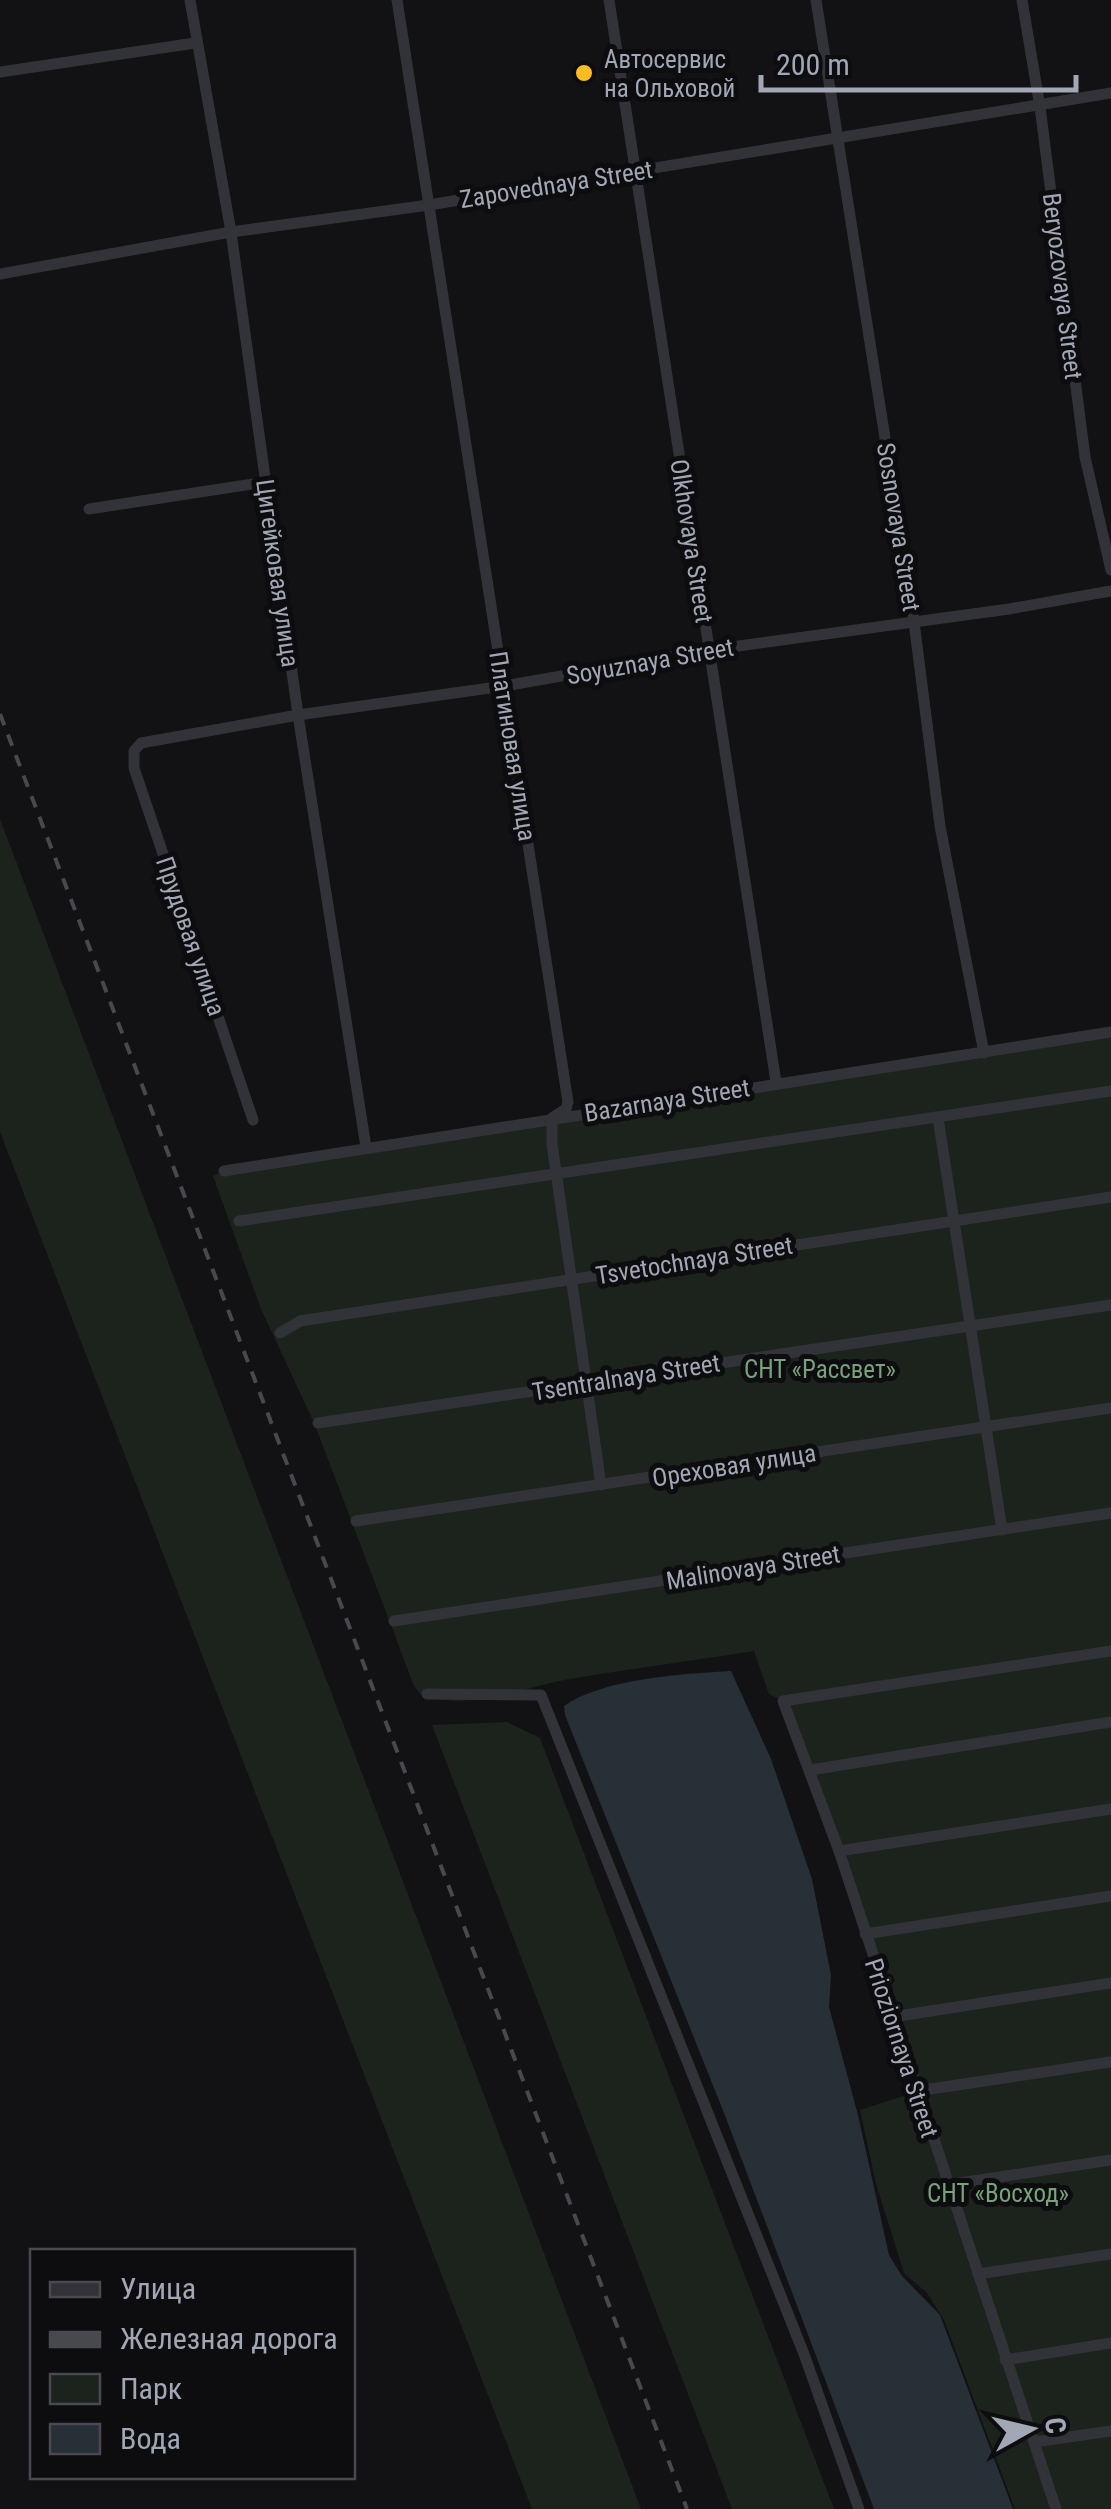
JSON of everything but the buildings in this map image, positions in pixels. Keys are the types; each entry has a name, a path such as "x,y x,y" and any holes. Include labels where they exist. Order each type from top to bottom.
{"street":[{"name":"Цигейковая улица","path":"190,0 230,232 298,715 366,1147"},
{"name":"Платиновая улица","path":"397,0 568,1102 566,1109 552,1118 556,1175 601,1485"},
{"name":"Olkhovaya Street","path":"609,0 776,1082"},
{"name":"Sosnovaya Street","path":"816,0 914,622 940,826 984,1053"},
{"name":"Beryozovaya Street","path":"1022,0 1040,107 1085,457 1111,570"},
{"path":"0,72 195,43"},
{"name":"Zapovednaya Street","path":"0,274 230,232 430,205 1111,93"},
{"path":"90,509 266,482"},
{"name":"Soyuznaya Street","path":"134,751 140,743 298,715 1111,591"},
{"name":"Прудовая улица","path":"134,751 134,768 254,1120"},
{"name":"Bazarnaya Street","path":"224,1171 1111,1032"},
{"path":"239,1221 1111,1092"},
{"path":"938,1118 1002,1530"},
{"name":"Tsvetochnaya Street","path":"280,1334 300,1321 1111,1198"},
{"name":"Tsentralnaya Street","path":"318,1423 1111,1305"},
{"name":"Ореховая улица","path":"356,1521 1111,1408"},
{"name":"Malinovaya Street","path":"394,1621 1111,1513"},
{"name":"Prioziornaya Street","path":"1056,2509 839,1851 784,1701 1111,1650"},
{"path":"427,1694 541,1696 804,2354 859,2509"},
{"path":"810,1770 1111,1722"},
{"path":"839,1851 1111,1809"},
{"path":"866,1934 1111,1896"},
{"path":"892,2017 1111,1983"},
{"path":"917,2092 1111,2062"},
{"path":"947,2185 1111,2160"},
{"path":"978,2274 1111,2254"},
{"path":"1005,2360 1111,2343"},
{"path":"1034,2442 1111,2431"}],"green space":[{"path":"0,819 641,2509 532,2509 0,1132"},
{"name":"СНТ «Рассвет»","path":"1111,1032 1111,2509 1015,2509 944,2320 927,2293 904,2273 876,2184 860,2110 916,2092 783,1701 769,1694 754,1651 564,1680 474,1700 421,1695 414,1686 315,1425 261,1309 213,1176 224,1171"},
{"path":"507,1722 540,1738 834,2509 732,2509 432,1725"}],"water":[{"path":"731,1671 771,1759 812,1879 831,1975 829,2007 889,2255 902,2276 940,2315 1013,2509 874,2509 726,2118 565,1715 564,1706 622,1683"}],"railway":[{"path":"0,714 687,2509"}],"place":[{"name":"Автосервис на Ольховой","path":"584,73"}],"park label":[{"name":"СНТ «Восход»","path":"998,2193"}]}
